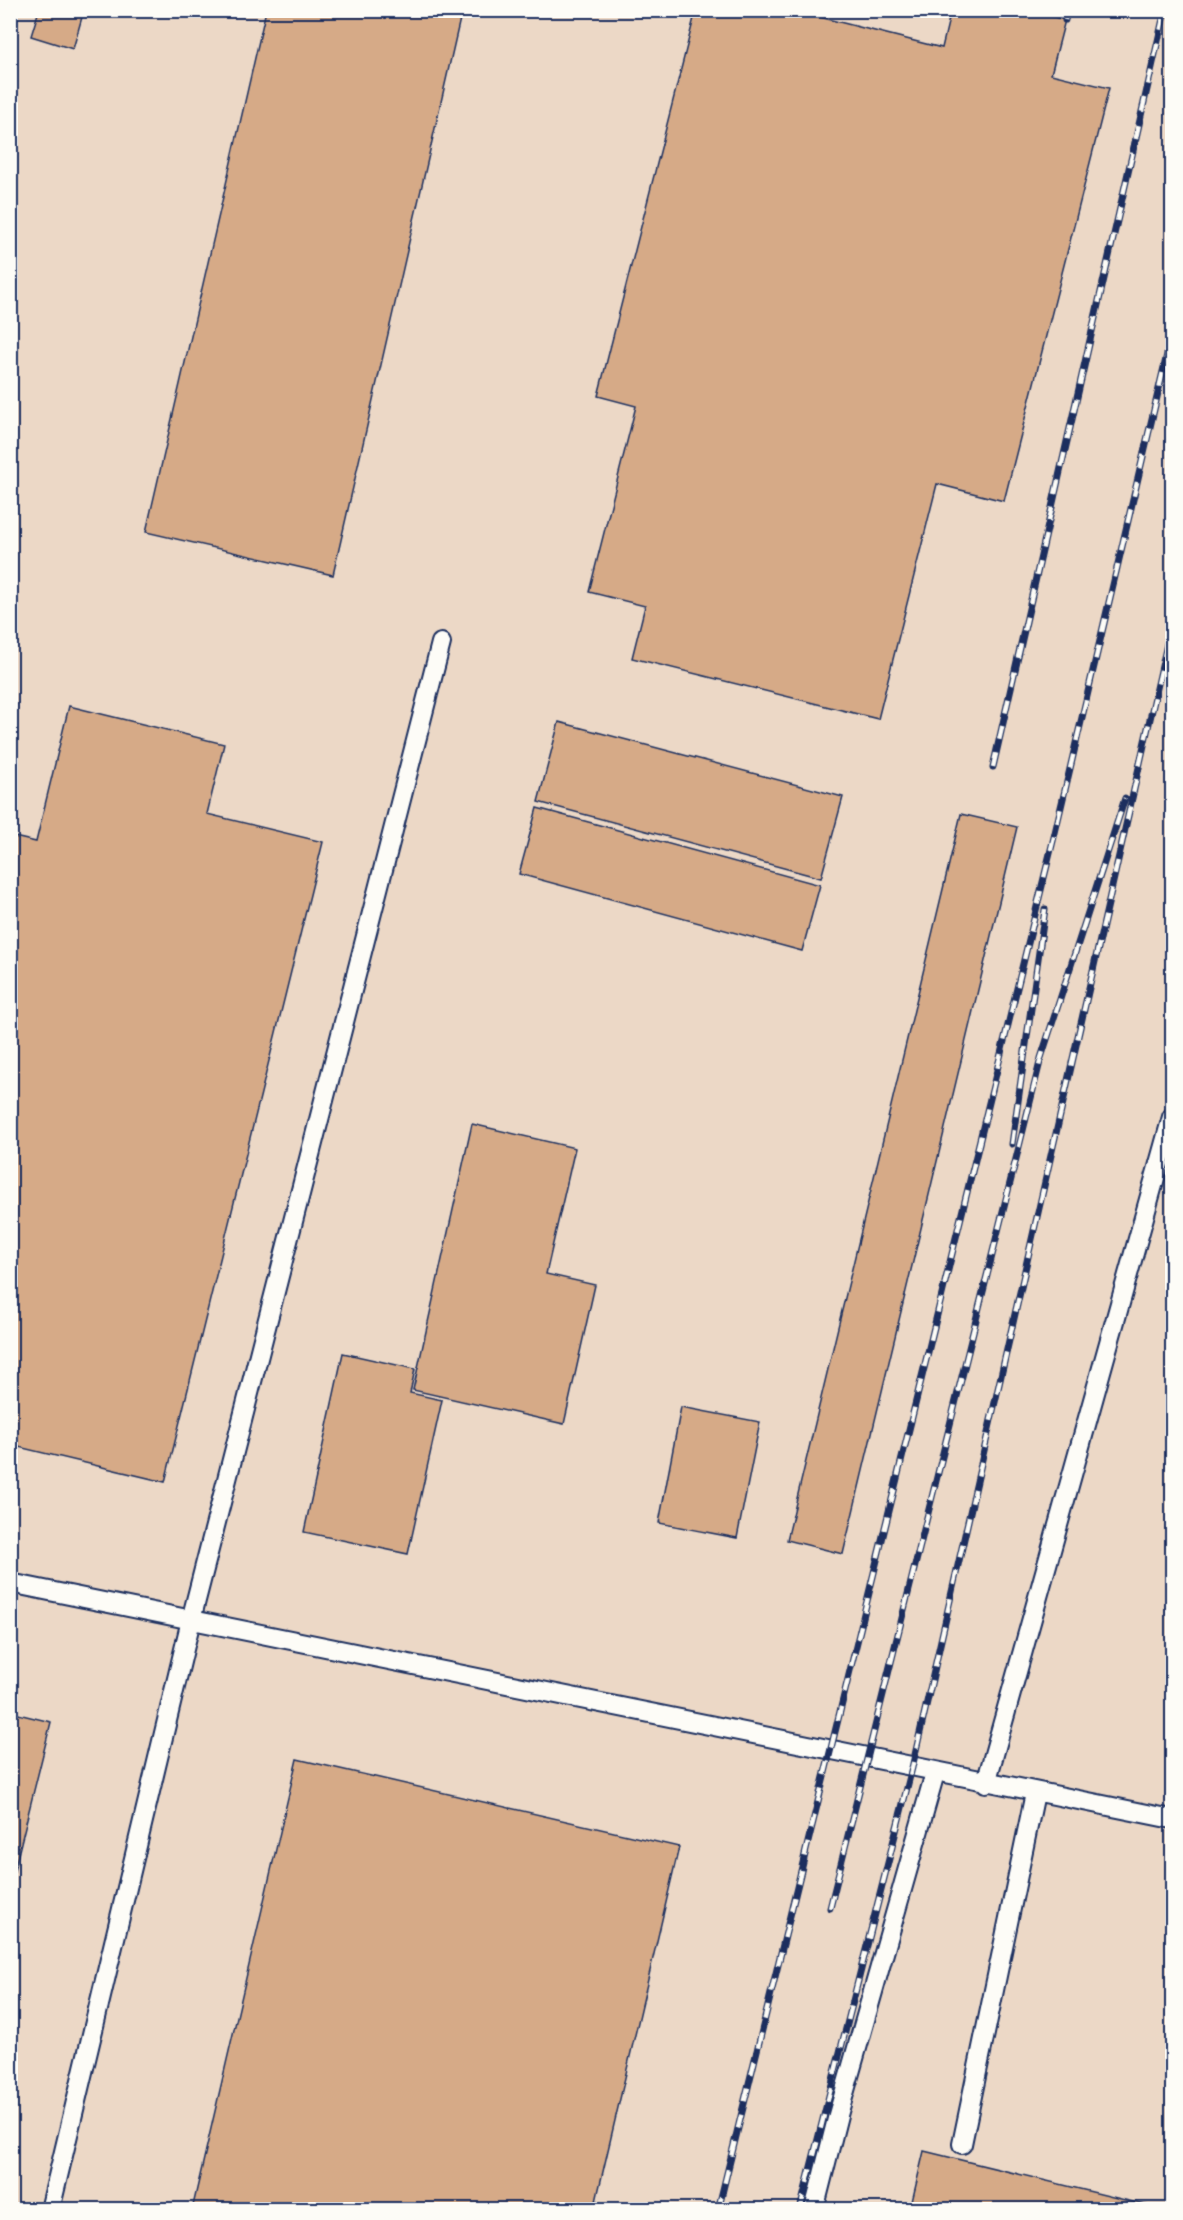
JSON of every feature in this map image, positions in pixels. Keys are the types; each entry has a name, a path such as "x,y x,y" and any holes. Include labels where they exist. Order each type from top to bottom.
{"lane":[{"path":"50,2210 191,1620 441,643"},
{"path":"986,1783 1173,1118"},
{"path":"10,1583 1173,1820"},
{"path":"814,2210 841,2103 935,1773"},
{"path":"962,2144 1035,1793"}],"shaded area":[{"path":"11,11 1172,11 1172,2209 11,2209"}],"building":[{"path":"39,10 84,10 73,49 31,36"},
{"path":"266,10 462,10 333,575 146,532"},
{"path":"696,10 792,10 942,48 951,10 1028,10 1065,20 1051,74 1109,88 1004,501 937,484 878,719 632,658 645,606 589,592 636,406 598,396"},
{"path":"69,706 224,744 207,814 323,842 165,1482 10,1445 10,836 36,842"},
{"path":"559,722 843,797 821,878 538,802"},
{"path":"537,808 820,885 802,951 519,874"},
{"path":"961,814 1017,827 843,1554 787,1540"},
{"path":"472,1124 575,1148 546,1274 595,1285 564,1424 413,1390"},
{"path":"343,1353 415,1369 410,1393 442,1400 408,1554 304,1532"},
{"path":"681,1407 760,1422 737,1538 659,1523"},
{"path":"10,1712 51,1722 10,1887"},
{"path":"297,1759 679,1847 594,2210 192,2210"},
{"path":"924,2151 1166,2210 910,2210"}],"railway":[{"path":"1065,20 1067,10"},
{"path":"993,767 1165,10"},
{"path":"718,2210 1054,837 1172,333"},
{"path":"800,2210 912,1768 1172,622"},
{"path":"830,1908 1041,1058 1125,798"},
{"path":"1012,1144 1045,909"}]}
